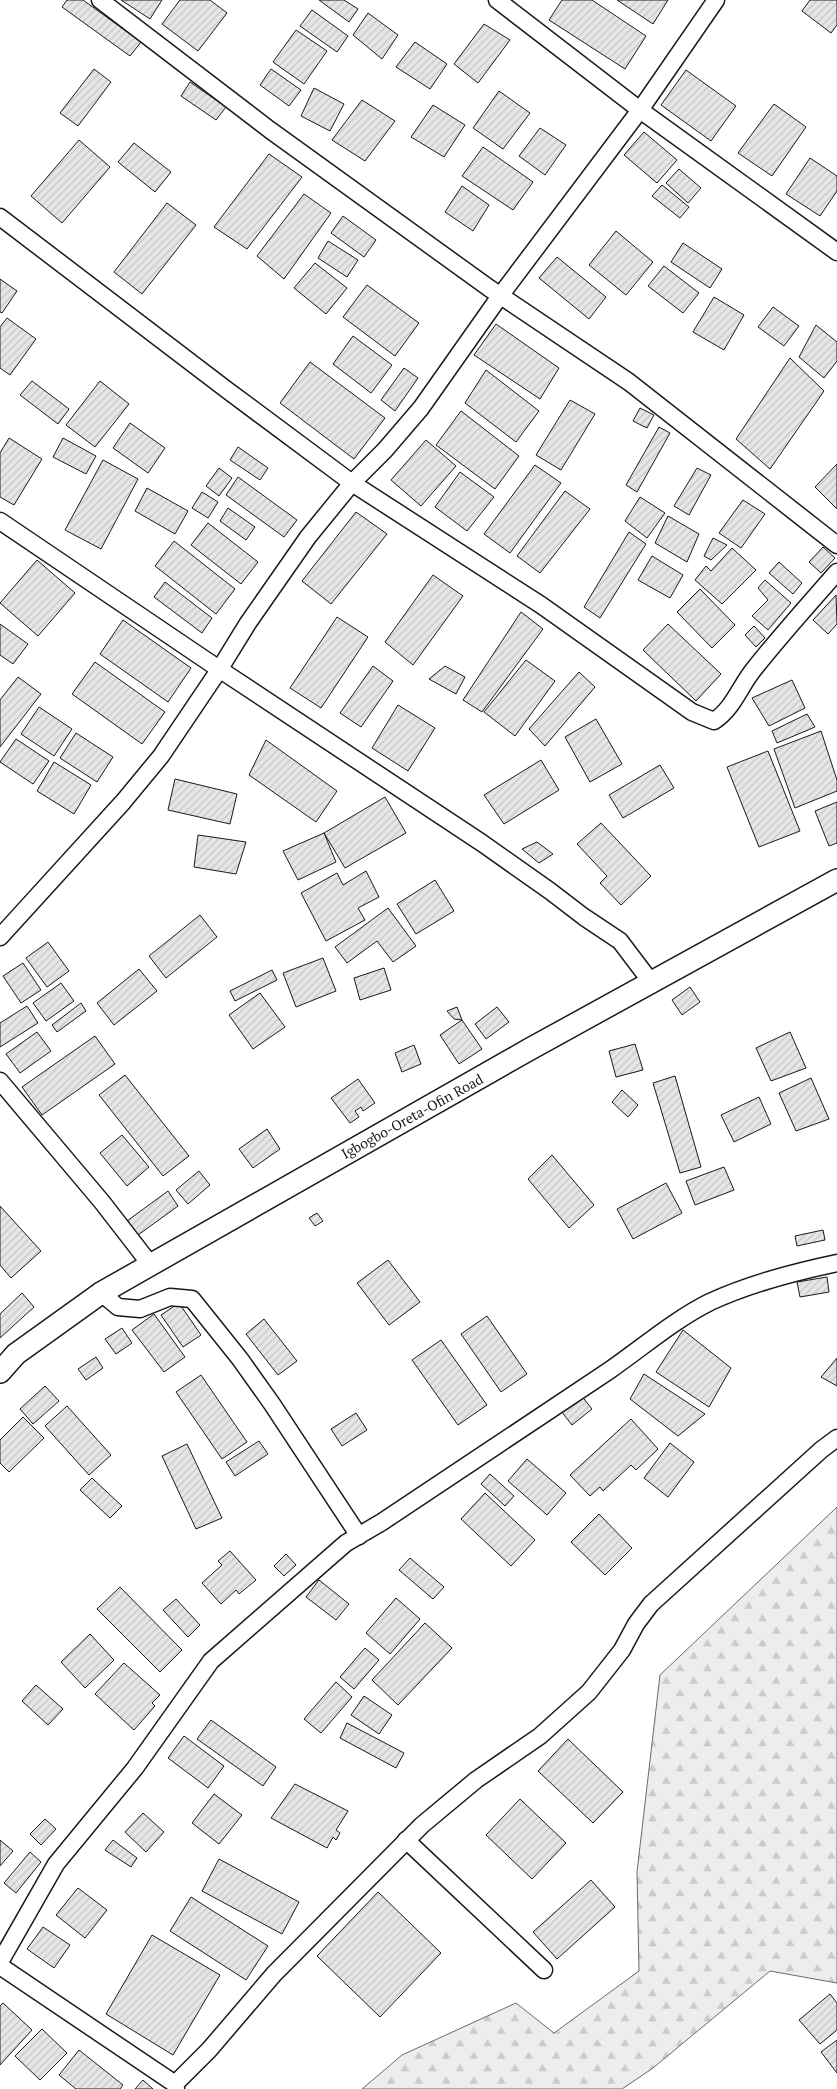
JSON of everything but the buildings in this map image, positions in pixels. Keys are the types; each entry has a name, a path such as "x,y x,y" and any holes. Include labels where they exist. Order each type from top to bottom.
{"street":[{"path":"100,0 278,135 500,296 629,382 837,546"},
{"path":"496,0 640,110 837,252"},
{"path":"0,937 123,802 161,756 220,670 248,623 308,537 352,483 385,450 422,408 500,296 640,110 716,0"},
{"path":"0,216 352,483 541,605 692,712 714,720 720,717 732,704 752,671 837,572"},
{"path":"0,521 220,670 482,843 584,918 620,941 651,982"},
{"name":"Igbogbo-Oreta-Ofin Road","path":"0,1372 16,1354 101,1292 651,982 837,880"},
{"path":"0,1081 102,1202 150,1264"},
{"path":"837,1263 753,1284 710,1302 681,1318 626,1359 346,1543 211,1661 135,1768 56,1864 0,1964 176,2087 274,1974 406,1840 476,1780 540,1736 589,1692 622,1650 636,1624 651,1604 806,1463 837,1438"},
{"path":"101,1292 118,1307 140,1309 170,1297 192,1299 240,1359 272,1404 359,1536"},
{"path":"406,1840 544,1970"}],"green space":[{"path":"837,1507 837,1983 770,1971 653,2068 622,2089 362,2089 402,2055 516,2003 554,2033 639,1971 637,1872 660,1675"}]}
